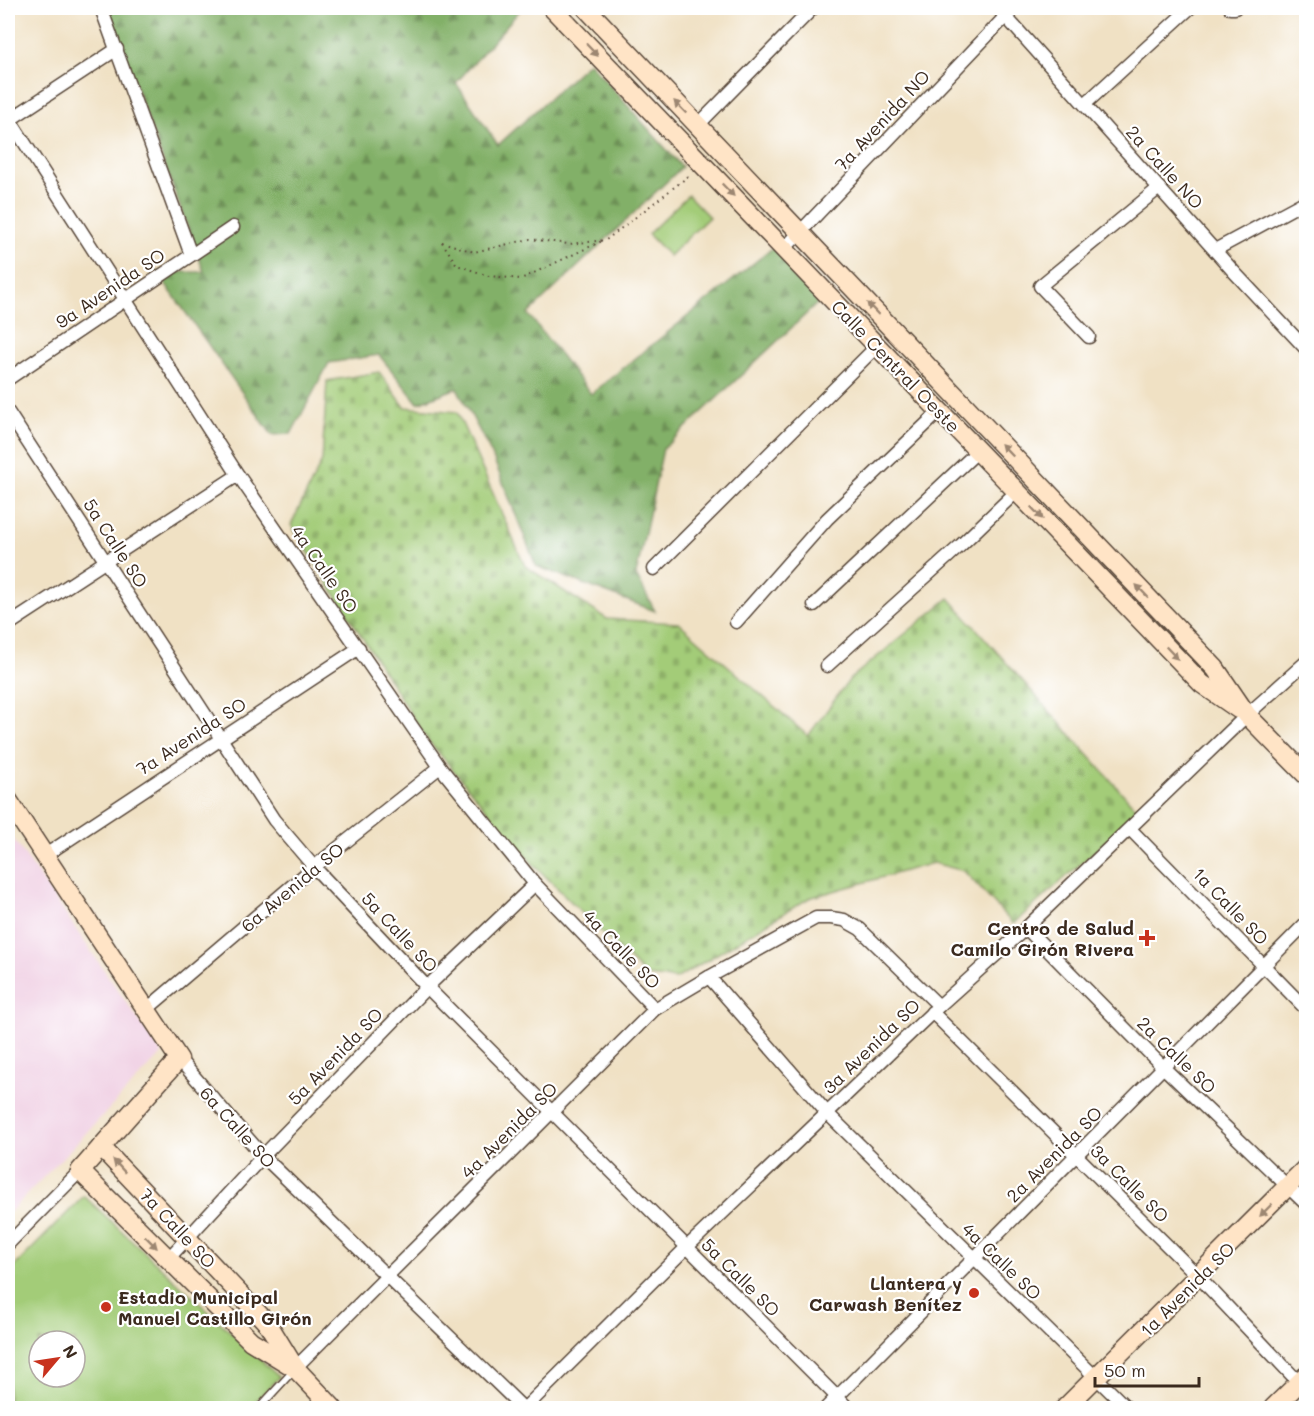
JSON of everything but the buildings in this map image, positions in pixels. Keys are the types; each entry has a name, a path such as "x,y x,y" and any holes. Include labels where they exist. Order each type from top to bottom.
{"street":[{"path":"101,8 191,255"},
{"name":"Calle Central Oeste","path":"552,8 1202,684 1247,715"},
{"name":"Calle Central Oeste","path":"586,8 1215,668 1247,715 1306,775"},
{"path":"698,126 813,8"},
{"path":"1085,104 1190,8"},
{"name":"7a Avenida NO","path":"784,249 1002,12"},
{"name":"2a Calle NO","path":"1002,12 1306,349"},
{"path":"8,120 117,49"},
{"name":"4a Calle SO","path":"8,120 238,475 440,766 535,884 655,1009"},
{"path":"1089,337 1040,286 1159,188"},
{"path":"1215,250 1306,201"},
{"name":"9a Avenida SO","path":"8,379 232,227"},
{"path":"654,569 878,346"},
{"path":"736,622 827,519 940,411"},
{"name":"5a Calle SO","path":"8,412 274,820 427,987 848,1408"},
{"path":"814,605 978,451"},
{"path":"8,625 238,475"},
{"path":"827,666 1017,491"},
{"name":"7a Avenida SO","path":"44,855 359,648"},
{"name":"3a Avenida SO","path":"524,1408 686,1248 935,1009 1026,928 1247,715 1306,662"},
{"name":"6a Avenida SO","path":"146,1010 315,867 440,766"},
{"name":"6a Calle SO","path":"8,800 179,1059 263,1156 524,1408"},
{"name":"1a Calle SO","path":"1130,829 1306,1009"},
{"name":"5a Avenida SO","path":"168,1259 263,1156 427,987 535,884"},
{"name":"4a Avenida SO","path":"295,1368 655,1009 816,918"},
{"name":"3a Calle SO","path":"816,918 844,920 860,929 1077,1155 1304,1383"},
{"name":"2a Avenida SO","path":"826,1408 1306,923"},
{"name":"2a Calle SO","path":"1026,928 1164,1068 1306,1204"},
{"name":"4a Calle SO","path":"709,977 828,1113 1128,1408"},
{"path":"8,1244 80,1171 179,1059"},
{"name":"7a Calle SO","path":"101,1147 268,1324 295,1368 333,1408"},
{"name":"1a Avenida SO","path":"1065,1408 1306,1168"},
{"name":"7a Calle SO","path":"80,1171 251,1341 295,1368"},
{"path":"1273,1408 1304,1383"}],"lane":[{"name":"4a Avenida SO","path":"259,1408 295,1368"}],"path":[{"path":"606,240 569,244 530,239 474,252 442,242 457,265 489,276 521,279 606,240 693,172"}],"shaded area":[{"path":"8,831 162,1054 8,1214"}],"green space":[{"path":"107,8 522,8 456,83 498,145 589,62 682,167 528,314 591,394 775,246 821,300 663,449 636,575 655,611 536,566 492,455 457,388 418,403 379,355 329,363 291,434 272,435 157,272 204,272"},
{"path":"688,195 709,217 669,256 648,234"},
{"path":"379,372 405,407 457,412 525,566 607,619 679,623 808,736 850,679 949,598 1139,812 1013,924 964,871 933,863 809,898 676,979 646,976 534,865 426,738 291,525 322,461 327,381"},
{"name":"Estadio Municipal Manuel Castillo Girón","path":"84,1196 279,1377 249,1408 8,1408 8,1273"}],"place":[{"name":"Centro de Salud Camilo Girón Rivera","path":"1147,938"},
{"name":"Llantera y Carwash Benítez","path":"974,1293"},
{"name":"Estadio Municipal Manuel Castillo Girón","path":"106,1307"}]}
